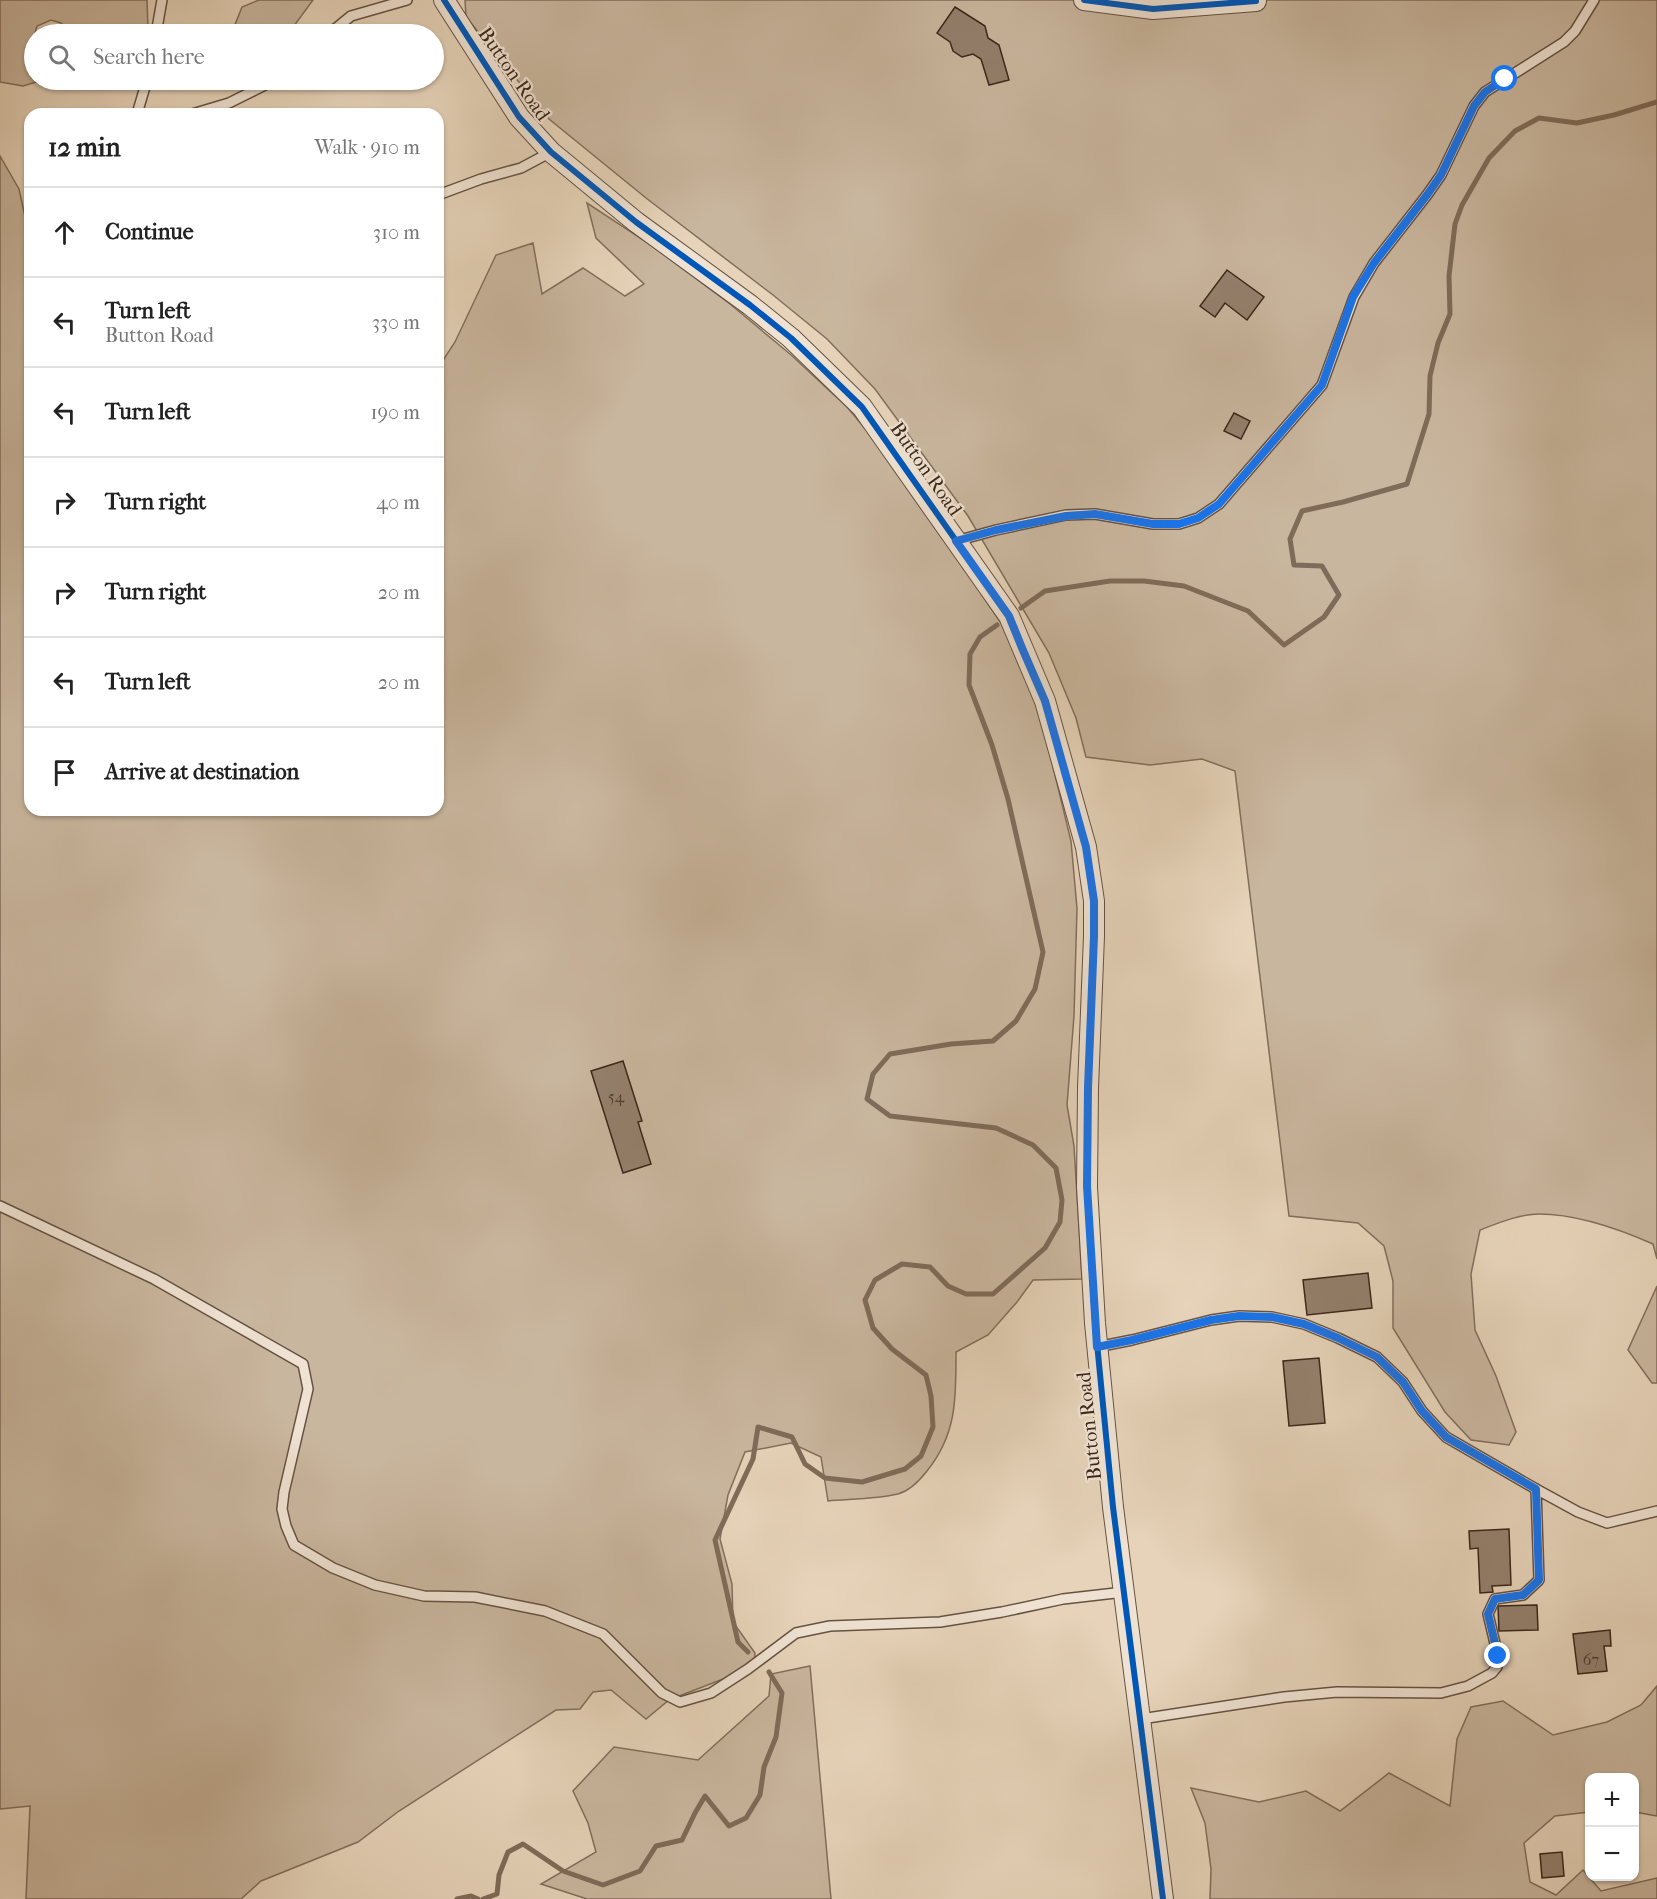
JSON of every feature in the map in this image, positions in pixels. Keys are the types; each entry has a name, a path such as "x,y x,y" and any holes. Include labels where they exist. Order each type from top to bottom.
{"street":[{"name":"Button Road","path":"444,0 519,117 551,152 636,222 750,305 791,338 862,407 1009,616 1045,701 1086,847 1094,901 1087,1186 1097,1347 1113,1507 1163,1899"},
{"path":"1084,0 1153,9 1257,1"}],"lane":[{"path":"158,24 162,0"},
{"path":"341,24 351,16 407,0"},
{"path":"956,541 1017,525 1066,516 1095,514 1153,524 1179,524 1198,518 1219,504 1322,385 1353,297 1374,263 1441,175 1474,106 1485,92 1564,42 1575,31 1594,0"},
{"path":"139,108 144,90"},
{"path":"212,108 229,103 255,90"},
{"path":"444,193 481,179 522,168 551,152"},
{"path":"0,1206 154,1280 303,1364 308,1389 282,1509 294,1545 333,1568 375,1585 424,1596 475,1597 545,1611 603,1634 662,1693 680,1702 711,1693 796,1633 831,1626 940,1622 1063,1599 1124,1592"},
{"path":"1097,1347 1211,1320 1239,1316 1272,1317 1304,1324 1377,1357 1403,1382 1422,1411 1446,1437 1578,1512 1606,1523 1657,1511"},
{"path":"1140,1719 1237,1703 1326,1693 1441,1692 1468,1686 1492,1673 1497,1667 1498,1656 1488,1614 1495,1599 1523,1595 1539,1580 1536,1489"}],"shaded area":[{"path":"0,0 147,0 148,24 62,24 51,20 42,24 24,24 24,86 0,82"},
{"path":"259,0 313,0 295,24 235,24 242,7"},
{"path":"465,0 1657,0 1657,1259 1653,1244 1612,1228 1568,1217 1539,1214 1524,1216 1480,1230 1471,1274 1475,1330 1496,1376 1516,1432 1509,1445 1471,1440 1445,1412 1393,1328 1393,1281 1384,1246 1358,1223 1289,1216 1235,771 1202,759 1150,765 1086,757 1076,718 1049,653 968,516 875,389 827,339 549,119 466,17"},
{"path":"0,156 19,189 24,212 24,816 444,816 444,359 455,342 496,255 533,243 542,294 583,268 625,296 644,284 596,238 587,203 648,243 730,304 790,354 847,407 888,456 1001,623 1037,701 1071,841 1077,908 1074,1016 1067,1105 1074,1146 1082,1279 1033,1280 988,1335 956,1352 955,1400 944,1443 924,1474 902,1493 828,1501 821,1457 791,1443 745,1452 728,1495 720,1539 732,1584 733,1622 755,1653 754,1667 669,1700 646,1719 611,1690 593,1692 580,1709 556,1710 399,1811 358,1842 261,1881 241,1899 26,1899 30,1806 0,1809"},
{"path":"1657,1286 1657,1383 1652,1383 1628,1350"},
{"path":"810,1666 831,1899 587,1899 541,1884 596,1852 588,1823 573,1791 614,1747 698,1760 769,1696 771,1674"},
{"path":"1657,1686 1657,1816 1639,1813 1639,1773 1585,1773 1585,1812 1555,1816 1524,1843 1530,1882 1556,1895 1583,1870 1585,1881 1592,1881 1601,1891 1657,1878 1657,1899 1210,1899 1211,1869 1205,1823 1191,1788 1259,1802 1306,1791 1340,1811 1389,1773 1450,1806 1457,1739 1471,1707 1503,1701 1553,1735 1607,1722 1641,1705"}],"building":[{"path":"955,7 985,26 988,38 999,45 1009,80 989,85 981,59 973,54 962,57 953,51 950,42 937,33"},
{"path":"1227,270 1264,297 1247,320 1225,303 1215,317 1200,306"},
{"path":"1234,413 1250,421 1241,439 1224,431"},
{"path":"623,1061 642,1121 638,1122 651,1164 623,1173 591,1071"},
{"path":"1368,1273 1372,1308 1307,1315 1303,1280"},
{"path":"1319,1358 1325,1423 1289,1426 1283,1361"},
{"path":"1509,1529 1511,1585 1492,1586 1493,1592 1480,1593 1478,1548 1470,1549 1469,1531"},
{"path":"1537,1605 1538,1630 1499,1631 1498,1606"},
{"path":"1610,1630 1611,1646 1604,1646 1607,1671 1578,1674 1573,1634"},
{"path":"1562,1852 1564,1876 1542,1878 1540,1854"}],"waterway":[{"path":"1021,608 1045,591 1110,581 1144,581 1184,586 1248,611 1284,645 1324,617 1339,595 1322,566 1294,565 1290,539 1302,511 1407,484 1429,414 1430,376 1438,343 1450,314 1449,276 1455,224 1462,205 1489,158 1515,131 1539,118 1577,123 1657,102"},
{"path":"748,1652 738,1642 715,1540 753,1459 758,1427 792,1437 805,1464 825,1478 862,1482 905,1469 921,1456 933,1427 931,1396 926,1375 892,1349 873,1328 865,1300 875,1280 902,1264 930,1267 948,1286 966,1294 993,1294 1045,1248 1060,1222 1062,1200 1056,1168 1033,1145 996,1128 890,1116 867,1099 873,1074 890,1054 951,1044 993,1041 1016,1021 1035,989 1043,952 1008,799 992,745 969,685 970,654 980,637 997,625"},
{"path":"483,1899 497,1894 499,1875 508,1852 523,1844 563,1871 603,1885 640,1871 656,1846 682,1840 705,1796 729,1826 746,1818 760,1795 764,1767 776,1737 782,1693 769,1672"},
{"path":"457,1899 471,1896 478,1899"}],"cycle path":[{"path":"444,0 519,117 551,152 636,222 750,305 791,338 862,407 1009,616 1045,701 1086,847 1094,901 1087,1187 1095,1323 1113,1507 1163,1899"},
{"path":"1084,0 1153,9 1256,1"}],"route":[{"path":"1498,1656 1488,1614 1495,1599 1523,1595 1539,1580 1536,1489 1446,1437 1422,1411 1403,1382 1377,1357 1304,1324 1272,1317 1239,1316 1211,1320 1097,1347 1087,1186 1094,901 1086,847 1045,701 1009,616 956,541 996,530 1066,516 1095,514 1153,524 1179,524 1198,518 1219,504 1322,385 1353,297 1374,263 1441,175 1459,133 1474,106 1485,92 1505,79"}]}
